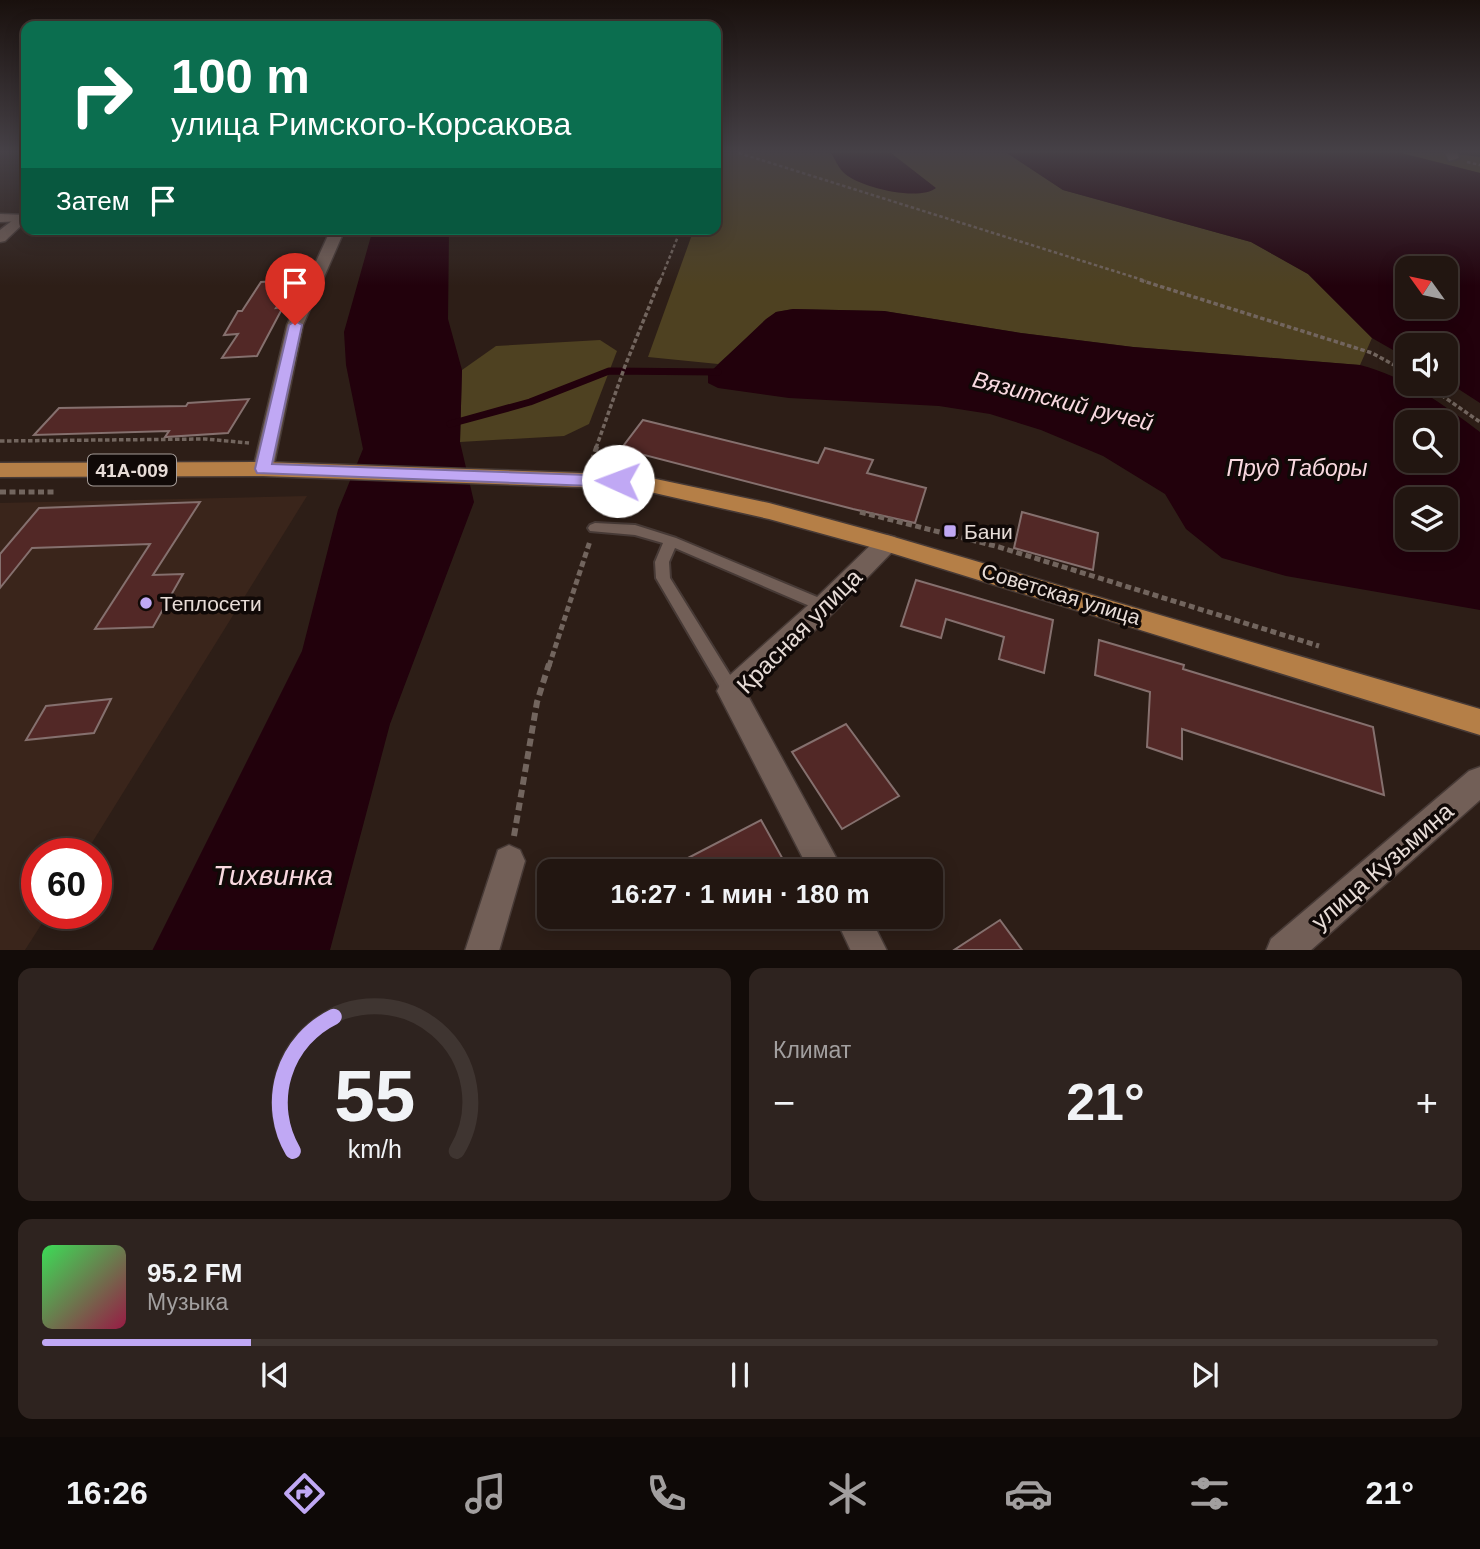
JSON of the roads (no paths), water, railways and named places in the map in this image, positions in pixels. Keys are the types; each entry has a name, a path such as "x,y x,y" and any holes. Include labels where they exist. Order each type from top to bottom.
{"main road":[{"name":"41А-009","path":"0,470 263,469"},
{"name":"Советская улица","path":"263,469 637,482 769,512 887,544 1480,722"}],"street":[{"path":"0,218 21,216"},
{"path":"0,238 21,219"},
{"path":"263,469 295,325 335,235"},
{"name":"Красная улица","path":"821,859 731,691 824,607 887,544"},
{"name":"улица Кузьмина","path":"1283,950 1480,781"},
{"path":"482,950 509,861"},
{"path":"859,929 870,950"}],"lane":[{"path":"595,528 635,530 671,541 824,607"},
{"path":"671,541 662,562 663,578 731,691"}],"water":[{"path":"1090,197 1480,197 1480,403 1458,389 1458,333 1395,333 1395,351 1372,338 1308,274 1251,242"},
{"name":"Тихвинка","path":"371,235 449,235 448,319 462,370 460,442 474,502 390,724 330,950 152,950 302,651 338,510 363,449 346,365 344,332"},
{"name":"Пруд Таборы","path":"793,309 884,311 1021,333 1133,347 1360,365 1392,376 1395,378 1395,396 1428,396 1449,410 1395,410 1395,473 1458,473 1458,416 1480,432 1480,610 1286,576 1222,558 1186,529 1165,494 1103,456 1041,430 990,414 939,406 789,398 718,388 708,383 708,374 776,312"}],"waterway":[{"path":"450,424 530,402 609,371 718,372"}],"place":[{"name":"Бани","path":"950,531"},
{"name":"Теплосети","path":"146,603"}],"water label":[{"name":"Вязитский ручей","path":"1063,401"}]}
